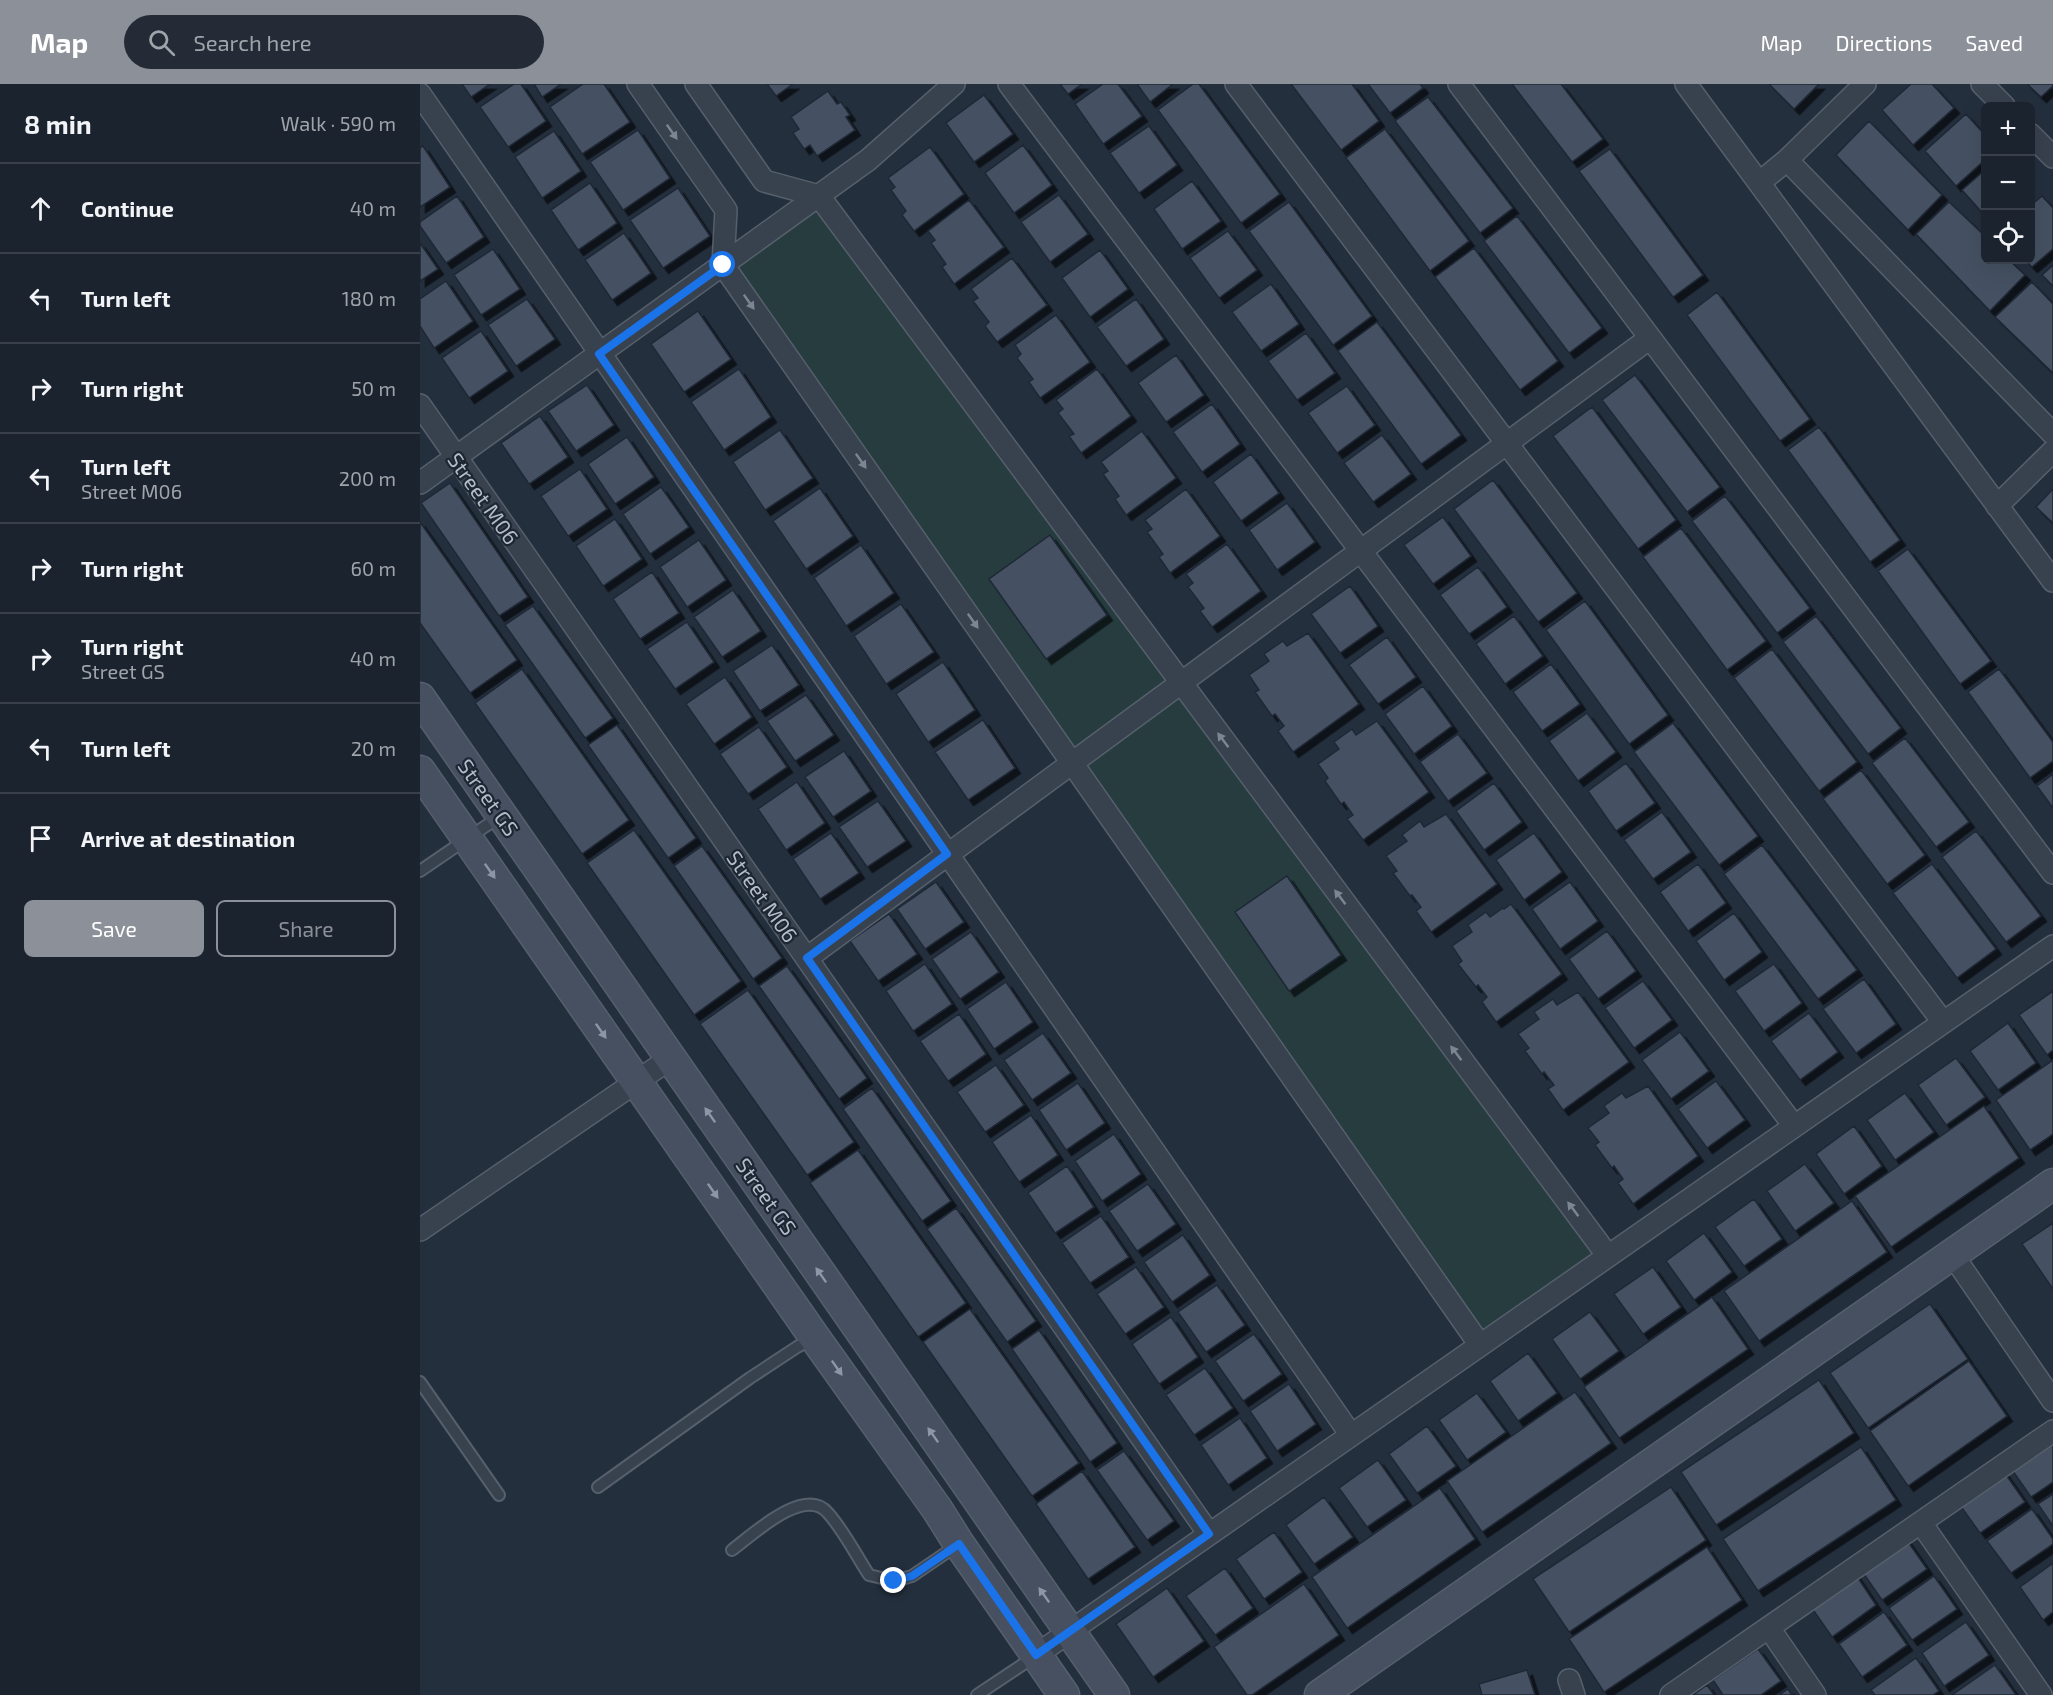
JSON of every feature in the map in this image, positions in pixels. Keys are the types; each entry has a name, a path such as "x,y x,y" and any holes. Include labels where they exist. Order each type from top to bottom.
{"street":[{"path":"638,84 726,210 723,265 1480,1345"},
{"path":"696,84 765,181 819,196 1608,1256"},
{"path":"420,483 868,160 954,84"},
{"path":"1010,84 1794,1126"},
{"path":"1236,84 1943,1022"},
{"path":"1459,84 2053,873"},
{"path":"1686,84 2053,581"},
{"path":"1759,183 1787,160 1865,84"},
{"path":"1982,84 2000,102"},
{"path":"420,94 1351,1435"},
{"path":"2035,138 2053,157"},
{"path":"1787,160 2053,434"},
{"path":"807,958 1650,338"},
{"name":"Street M06","path":"420,405 1209,1534"},
{"path":"1997,506 2053,451"},
{"name":"Street GS","path":"420,698 1113,1695"},
{"name":"Street GS","path":"420,771 815,1338 938,1509 959,1544 1064,1695"},
{"path":"1036,1655 2053,946"},
{"path":"420,1230 670,1058"},
{"path":"1320,1695 2053,1184"},
{"path":"1952,1254 2053,1401"},
{"path":"815,1338 847,1312"},
{"path":"1671,1695 2053,1431"},
{"path":"938,1509 970,1488"},
{"path":"1921,1523 2041,1695"},
{"path":"1768,1628 1815,1695"}],"lane":[{"path":"420,871 501,815"},
{"path":"598,1487 750,1378 815,1338"},
{"path":"420,1382 499,1495"},
{"path":"732,1550 786,1510 808,1504 827,1510 869,1575 894,1581 912,1576 959,1544"},
{"path":"977,1695 1036,1655"}],"green space":[{"path":"819,196 1608,1256 1480,1345 723,265"}],"building":[{"path":"462,84 490,84 471,97"},
{"path":"514,84 521,84 546,121 508,147 480,107"},
{"path":"534,84 561,84 542,97"},
{"path":"583,84 604,84 630,122 582,154 550,107"},
{"path":"767,84 793,84 776,96"},
{"path":"1060,84 1082,84 1068,94"},
{"path":"1103,84 1118,84 1142,116 1103,144 1075,104"},
{"path":"1137,84 1173,84 1150,102"},
{"path":"1193,84 1199,84 1280,194 1241,223 1158,110"},
{"path":"1291,84 1352,84 1379,121 1341,150"},
{"path":"1368,84 1420,84 1423,88 1390,113"},
{"path":"1512,84 1561,84 1603,139 1572,162"},
{"path":"1769,84 1819,84 1794,109"},
{"path":"1911,84 1932,84 1954,108 1913,145 1882,110"},
{"path":"2027,84 2053,84 2053,86 2041,97"},
{"path":"828,91 837,104 841,102 850,115 846,117 855,130 817,156 810,145 804,149 793,133 799,129 791,117"},
{"path":"984,95 1013,134 974,162 946,123"},
{"path":"1428,97 1513,208 1480,233 1395,121"},
{"path":"1966,114 1981,130 1981,164 1956,186 1925,151"},
{"path":"1869,121 1942,195 1908,230 1836,155"},
{"path":"1149,126 1177,165 1139,193 1110,153"},
{"path":"1385,129 1469,241 1430,271 1346,158"},
{"path":"638,130 670,178 623,210 590,162"},
{"path":"554,131 581,171 542,198 515,157"},
{"path":"1023,145 1052,185 1014,213 985,173"},
{"path":"423,146 450,187 420,207 420,148"},
{"path":"930,147 964,194 914,231 902,215 906,211 891,190 895,187 888,178"},
{"path":"1610,149 1703,275 1673,297 1579,171"},
{"path":"1981,173 1981,211 1962,190"},
{"path":"1192,181 1221,221 1182,249 1154,209"},
{"path":"590,183 617,223 578,250 551,210"},
{"path":"678,188 710,236 663,268 630,220"},
{"path":"1059,195 1088,234 1050,262 1021,222"},
{"path":"457,196 484,237 446,263 420,226 420,222"},
{"path":"2042,196 2053,208 2053,249 2032,267 2029,264 2035,264 2035,202"},
{"path":"969,200 1004,247 954,284 942,267 946,264 931,243 935,240 928,231"},
{"path":"1289,202 1372,316 1333,345 1249,231"},
{"path":"1949,202 1981,232 1981,264 2013,264 2025,275 1990,311 1916,234"},
{"path":"1517,216 1602,328 1569,353 1484,241"},
{"path":"1228,231 1257,270 1219,298 1190,258"},
{"path":"624,233 651,273 612,300 585,260"},
{"path":"420,243 438,269 420,281"},
{"path":"1474,248 1558,361 1520,390 1435,277"},
{"path":"493,249 520,289 481,315 454,275"},
{"path":"1100,250 1128,289 1090,317 1062,278"},
{"path":"1012,258 1047,305 997,342 985,326 989,322 973,301 978,298 971,289"},
{"path":"2053,265 2053,286 2042,275"},
{"path":"446,281 473,321 434,348 420,326 420,299"},
{"path":"2032,282 2053,304 2053,373 1995,317"},
{"path":"1271,284 1299,324 1261,351 1232,312"},
{"path":"1717,292 1810,419 1780,441 1687,315"},
{"path":"527,299 555,339 516,366 488,325"},
{"path":"1136,299 1164,339 1126,366 1097,327"},
{"path":"698,311 731,359 684,392 651,344"},
{"path":"1056,315 1090,362 1040,398 1029,382 1033,379 1017,358 1021,354 1015,345"},
{"path":"1377,322 1461,435 1421,464 1338,351"},
{"path":"481,331 508,371 469,398 442,358"},
{"path":"1306,333 1335,373 1297,400 1268,361"},
{"path":"1176,355 1204,395 1166,422 1138,383"},
{"path":"739,369 771,417 724,450 691,402"},
{"path":"1097,369 1131,416 1081,453 1069,436 1074,434 1058,413 1063,409 1056,400"},
{"path":"1635,375 1720,487 1687,512 1602,400"},
{"path":"587,385 614,425 576,451 548,411"},
{"path":"1347,386 1375,425 1337,453 1308,413"},
{"path":"1212,404 1240,444 1202,472 1173,432"},
{"path":"1592,407 1676,520 1638,549 1553,436"},
{"path":"540,416 568,457 529,484 501,443"},
{"path":"1819,427 1900,540 1870,562 1788,450"},
{"path":"780,430 813,478 765,510 733,462"},
{"path":"1142,431 1176,478 1126,515 1115,499 1119,496 1103,474 1108,471 1101,462"},
{"path":"1382,435 1411,474 1373,502 1344,463"},
{"path":"627,437 654,477 615,504 588,464"},
{"path":"1251,454 1279,493 1241,521 1213,482"},
{"path":"580,469 607,509 568,536 541,496"},
{"path":"1493,480 1577,593 1538,622 1454,509"},
{"path":"450,483 528,597 499,616 421,503"},
{"path":"661,487 689,527 650,554 623,514"},
{"path":"820,488 853,536 806,569 773,521"},
{"path":"1186,489 1220,536 1170,573 1159,557 1163,554 1147,532 1152,529 1145,520"},
{"path":"2053,489 2053,523 2036,507"},
{"path":"1725,496 1810,608 1777,633 1692,521"},
{"path":"1287,503 1315,542 1277,570 1249,530"},
{"path":"1443,517 1471,556 1433,584 1404,545"},
{"path":"615,519 642,559 603,586 576,546"},
{"path":"420,522 517,660 470,693 420,623"},
{"path":"1681,528 1766,641 1727,670 1643,557"},
{"path":"1050,535 1107,615 1046,659 989,579"},
{"path":"699,540 726,580 687,607 660,567"},
{"path":"1227,544 1261,591 1212,627 1200,611 1204,608 1188,587 1193,583 1186,574"},
{"path":"861,545 894,593 846,626 814,578"},
{"path":"1908,549 1991,661 1960,684 1878,571"},
{"path":"1478,567 1507,607 1469,634 1440,595"},
{"path":"652,572 679,613 640,639 613,599"},
{"path":"1350,586 1378,626 1340,653 1311,614"},
{"path":"733,590 761,631 722,657 694,617"},
{"path":"1585,601 1668,715 1629,744 1546,630"},
{"path":"901,604 934,652 886,684 854,636"},
{"path":"533,606 613,718 585,738 505,625"},
{"path":"1514,616 1543,656 1505,684 1476,644"},
{"path":"1816,616 1901,728 1868,754 1783,642"},
{"path":"687,622 714,662 675,689 647,649"},
{"path":"1308,633 1359,704 1293,752 1278,731 1284,726 1275,714 1272,716 1255,692 1259,690 1249,675 1269,661 1264,654 1283,641 1287,646"},
{"path":"1387,637 1416,677 1378,704 1349,665"},
{"path":"772,645 799,685 760,711 733,671"},
{"path":"1772,649 1857,762 1819,791 1734,678"},
{"path":"943,662 975,710 928,742 896,694"},
{"path":"1551,664 1580,704 1542,731 1513,692"},
{"path":"522,669 629,820 582,854 475,703"},
{"path":"1999,669 2053,742 2053,761 2030,778 1968,692"},
{"path":"725,677 752,717 714,744 686,704"},
{"path":"1423,686 1452,726 1414,754 1385,714"},
{"path":"806,695 834,735 795,761 767,721"},
{"path":"1587,713 1616,752 1578,781 1549,741"},
{"path":"983,720 1015,768 968,800 935,752"},
{"path":"1377,721 1429,792 1363,840 1347,819 1353,815 1344,802 1341,804 1325,781 1328,778 1318,764 1339,749 1334,742 1352,729 1356,735"},
{"path":"1673,723 1758,836 1719,865 1634,752"},
{"path":"617,725 696,838 668,858 588,745"},
{"path":"759,727 787,767 748,794 720,754"},
{"path":"1458,734 1487,773 1448,801 1420,762"},
{"path":"1905,738 1969,822 1936,847 1872,763"},
{"path":"844,751 871,791 833,817 805,777"},
{"path":"1626,763 1655,803 1616,831 1588,791"},
{"path":"1861,770 1925,855 1887,884 1823,799"},
{"path":"2053,774 2053,808 2037,786"},
{"path":"797,782 825,823 786,850 758,809"},
{"path":"1494,783 1522,822 1484,850 1456,811"},
{"path":"878,801 906,841 867,867 839,827"},
{"path":"1662,812 1691,852 1653,879 1624,840"},
{"path":"1446,814 1497,884 1431,932 1416,911 1421,907 1393,873 1397,871 1386,856 1407,841 1402,835 1420,821 1424,827"},
{"path":"634,830 741,981 694,1015 587,863"},
{"path":"1976,831 2041,916 2006,942 1942,857"},
{"path":"831,833 859,873 820,899 793,859"},
{"path":"1534,833 1562,872 1524,900 1496,860"},
{"path":"1762,845 1857,970 1818,999 1724,874"},
{"path":"702,846 782,958 753,979 674,866"},
{"path":"1698,864 1726,903 1688,931 1660,892"},
{"path":"1932,864 1996,949 1957,978 1893,893"},
{"path":"1287,876 1341,955 1289,991 1235,912"},
{"path":"936,882 964,922 925,949 897,909"},
{"path":"1570,882 1598,921 1560,949 1532,909"},
{"path":"1511,904 1562,974 1496,1022 1482,1002 1487,997 1458,964 1462,961 1452,946 1472,932 1468,925 1486,912 1490,917"},
{"path":"1734,913 1762,952 1724,980 1696,941"},
{"path":"889,914 917,954 878,981 850,941"},
{"path":"1607,931 1636,971 1598,999 1569,959"},
{"path":"971,932 999,972 960,999 932,959"},
{"path":"925,964 952,1004 913,1031 886,991"},
{"path":"1774,964 1802,1003 1764,1031 1735,991"},
{"path":"787,966 867,1078 839,1099 759,986"},
{"path":"1864,979 1896,1024 1856,1053 1823,1009"},
{"path":"1643,981 1672,1020 1634,1048 1605,1008"},
{"path":"1006,982 1033,1022 994,1049 967,1009"},
{"path":"748,990 854,1142 807,1175 700,1024"},
{"path":"2053,991 2053,1050 2047,1055 2019,1015"},
{"path":"1578,992 1629,1062 1563,1110 1548,1089 1554,1085 1544,1072 1542,1074 1525,1051 1529,1048 1518,1034 1539,1019 1534,1012 1553,999 1557,1005"},
{"path":"1809,1013 1838,1052 1800,1080 1771,1041"},
{"path":"959,1014 986,1054 948,1081 920,1041"},
{"path":"2008,1023 2036,1063 1998,1090 1970,1051"},
{"path":"1680,1032 1709,1071 1671,1099 1642,1060"},
{"path":"1043,1033 1071,1073 1032,1100 1004,1060"},
{"path":"1956,1058 1985,1097 1946,1125 1918,1085"},
{"path":"2053,1060 2053,1134 2030,1150 1996,1100"},
{"path":"996,1065 1024,1105 985,1132 957,1092"},
{"path":"1716,1081 1745,1120 1707,1148 1678,1109"},
{"path":"1078,1083 1105,1123 1066,1150 1039,1110"},
{"path":"1648,1086 1698,1156 1633,1204 1618,1183 1623,1179 1595,1145 1599,1142 1588,1128 1609,1113 1604,1106 1622,1093 1626,1098"},
{"path":"872,1088 951,1201 922,1221 843,1109"},
{"path":"1905,1093 1934,1132 1895,1160 1867,1120"},
{"path":"1984,1106 2019,1158 1891,1247 1855,1196"},
{"path":"1031,1115 1058,1155 1019,1182 992,1142"},
{"path":"1854,1126 1882,1166 1844,1194 1816,1154"},
{"path":"1114,1134 1141,1174 1102,1201 1075,1161"},
{"path":"858,1150 966,1303 918,1337 810,1183"},
{"path":"1805,1164 1834,1203 1795,1231 1767,1191"},
{"path":"1067,1166 1094,1207 1055,1233 1028,1193"},
{"path":"1148,1184 1176,1224 1137,1251 1109,1211"},
{"path":"1754,1199 1782,1239 1744,1266 1715,1227"},
{"path":"1852,1201 1887,1252 1759,1341 1724,1291"},
{"path":"956,1208 1036,1321 1007,1342 927,1229"},
{"path":"1101,1216 1129,1257 1090,1283 1062,1243"},
{"path":"2053,1223 2053,1289 2022,1244"},
{"path":"1704,1233 1732,1272 1694,1300 1666,1261"},
{"path":"1183,1235 1210,1275 1172,1302 1144,1262"},
{"path":"1136,1267 1164,1307 1125,1334 1097,1294"},
{"path":"1653,1267 1681,1307 1643,1334 1614,1294"},
{"path":"1217,1285 1245,1325 1206,1352 1178,1312"},
{"path":"1712,1297 1748,1349 1619,1438 1584,1387"},
{"path":"1930,1304 1968,1359 1868,1428 1830,1373"},
{"path":"970,1309 1079,1463 1032,1496 923,1342"},
{"path":"1590,1312 1619,1351 1580,1379 1552,1339"},
{"path":"1171,1317 1198,1357 1159,1384 1132,1344"},
{"path":"1039,1330 1117,1443 1090,1462 1012,1349"},
{"path":"1254,1334 1282,1374 1243,1401 1215,1361"},
{"path":"1528,1353 1557,1393 1518,1421 1490,1381"},
{"path":"1969,1361 2007,1416 1908,1486 1870,1431"},
{"path":"1205,1368 1233,1408 1194,1435 1166,1395"},
{"path":"1819,1380 1854,1433 1716,1525 1681,1472"},
{"path":"1289,1384 1316,1424 1277,1451 1250,1411"},
{"path":"1575,1392 1611,1443 1482,1532 1447,1481"},
{"path":"1477,1393 1506,1432 1467,1460 1439,1420"},
{"path":"1240,1418 1267,1458 1228,1485 1201,1445"},
{"path":"1427,1426 1456,1466 1417,1493 1389,1454"},
{"path":"2053,1433 2053,1482 2031,1497 2008,1464"},
{"path":"1861,1447 1896,1500 1758,1591 1723,1539"},
{"path":"1124,1451 1174,1521 1147,1540 1097,1470"},
{"path":"1378,1460 1406,1500 1367,1527 1339,1488"},
{"path":"2002,1469 2025,1502 1980,1533 1957,1501"},
{"path":"1082,1471 1135,1547 1088,1579 1036,1504"},
{"path":"1671,1487 1706,1540 1569,1632 1533,1579"},
{"path":"1440,1488 1475,1539 1347,1628 1312,1577"},
{"path":"2053,1494 2053,1526 2038,1504"},
{"path":"1324,1497 1353,1537 1314,1564 1286,1525"},
{"path":"2032,1509 2053,1539 2053,1544 2011,1573 1987,1541"},
{"path":"1274,1532 1302,1572 1264,1599 1236,1559"},
{"path":"1904,1536 1927,1569 1882,1600 1859,1567"},
{"path":"1707,1547 1742,1600 1604,1692 1569,1639"},
{"path":"2053,1563 2053,1612 2043,1620 2020,1587"},
{"path":"1225,1568 1253,1608 1215,1635 1186,1596"},
{"path":"1854,1572 1876,1605 1832,1637 1809,1604"},
{"path":"1934,1576 1957,1609 1912,1640 1889,1608"},
{"path":"1304,1584 1339,1635 1252,1695 1247,1695 1214,1647"},
{"path":"1167,1588 1204,1641 1153,1677 1116,1624"},
{"path":"1884,1612 1907,1645 1862,1677 1839,1644"},
{"path":"1966,1622 1989,1655 1944,1686 1922,1653"},
{"path":"1758,1649 1781,1681 1761,1695 1723,1695 1713,1680"},
{"path":"1916,1658 1939,1691 1933,1695 1875,1695 1871,1690"},
{"path":"1995,1665 2016,1695 1952,1695"},
{"path":"1527,1670 1535,1695 1482,1695 1479,1684"},
{"path":"1707,1685 1714,1695 1693,1695"},
{"path":"1788,1689 1792,1695 1779,1695"}],"route":[{"path":"723,265 599,354 947,854 807,958 1209,1534 1036,1655 959,1544 912,1576 894,1581"}]}
